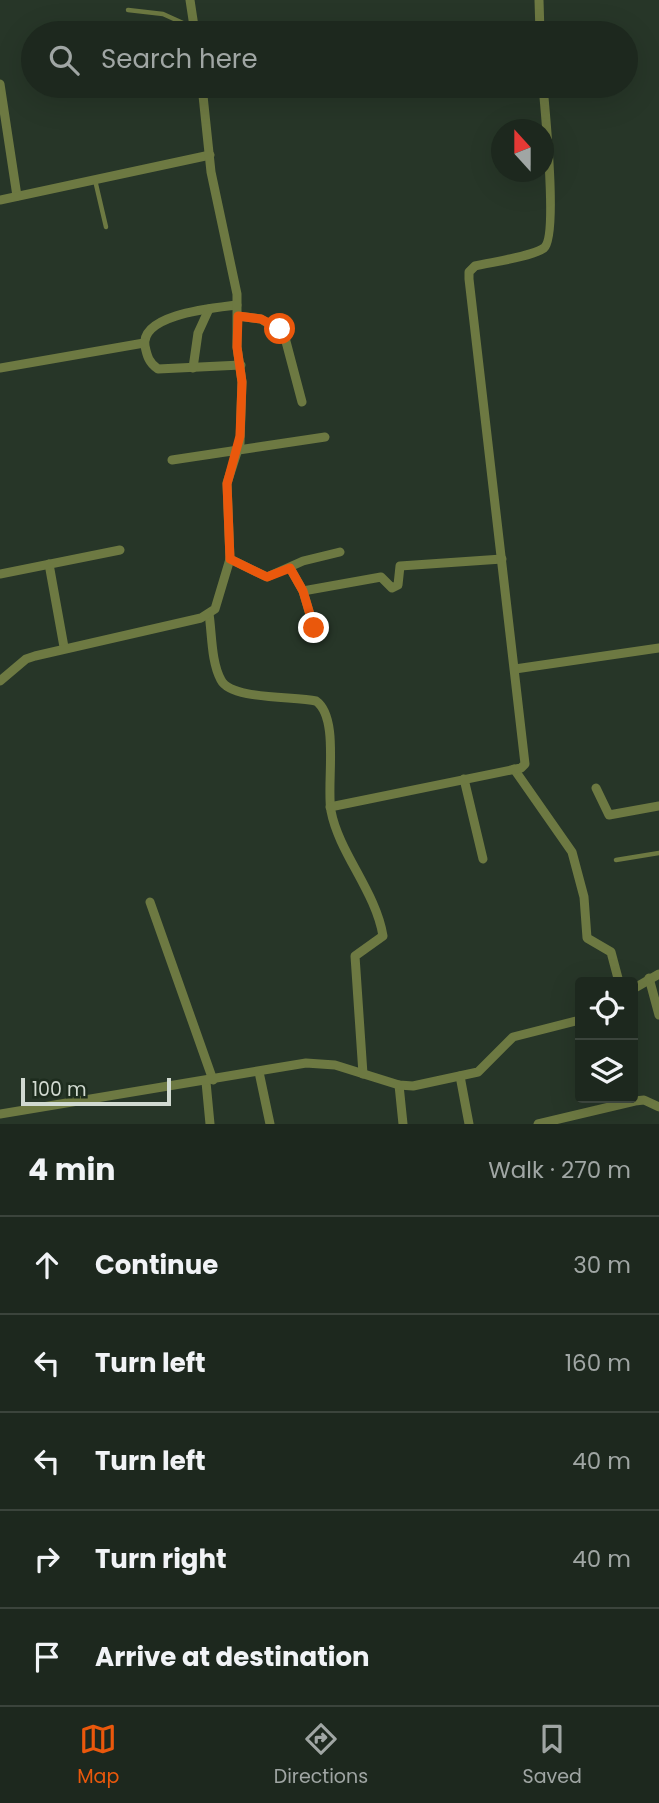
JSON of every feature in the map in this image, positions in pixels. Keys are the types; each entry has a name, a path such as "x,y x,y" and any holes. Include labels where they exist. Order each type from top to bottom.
{"street":[{"path":"190,0 193,21"},
{"path":"539,0 540,21"},
{"path":"0,84 17,196"},
{"path":"0,681 26,659 209,614 219,600 230,559 227,484 240,436 241,365 237,347 237,305 210,155 203,98"},
{"path":"330,807 514,769 525,764 469,272 475,266 538,250 548,243 551,212 544,98"},
{"path":"0,200 210,155"},
{"path":"237,305 209,309 152,325 145,334 144,343 149,362 158,369 241,365"},
{"path":"193,368 198,333 209,309"},
{"path":"238,316 261,319 284,334 302,402"},
{"path":"0,368 144,343"},
{"path":"172,460 325,437"},
{"path":"0,574 120,550"},
{"path":"230,559 267,577 318,556 340,552"},
{"path":"303,591 381,577 391,588 398,585 400,566 502,559"},
{"path":"49,564 64,648"},
{"path":"290,568 303,591 314,628"},
{"path":"209,614 219,674 224,684 254,694 309,700 320,705 328,729 330,807 383,936 355,956 363,1074"},
{"path":"515,669 659,648"},
{"path":"514,769 572,852 584,897 586,934 591,941 611,952 618,977"},
{"path":"464,779 483,859"},
{"path":"596,788 609,816 659,806"},
{"path":"150,902 195,1023 209,1081 209,1124"},
{"path":"638,986 654,976 659,1015"},
{"path":"0,1114 321,1062 400,1085 413,1086 478,1072 513,1037 575,1021"},
{"path":"259,1072 270,1124"},
{"path":"460,1076 469,1124"},
{"path":"400,1085 403,1124"},
{"path":"538,1124 635,1101 644,1100 659,1107"}],"lane":[{"path":"128,10 163,14 176,21"},
{"path":"95,180 106,227"},
{"path":"616,860 659,853"}],"route":[{"path":"280,329 261,319 238,316 237,347 242,370 240,443 227,484 230,559 267,577 290,568 303,591 314,628"}]}
